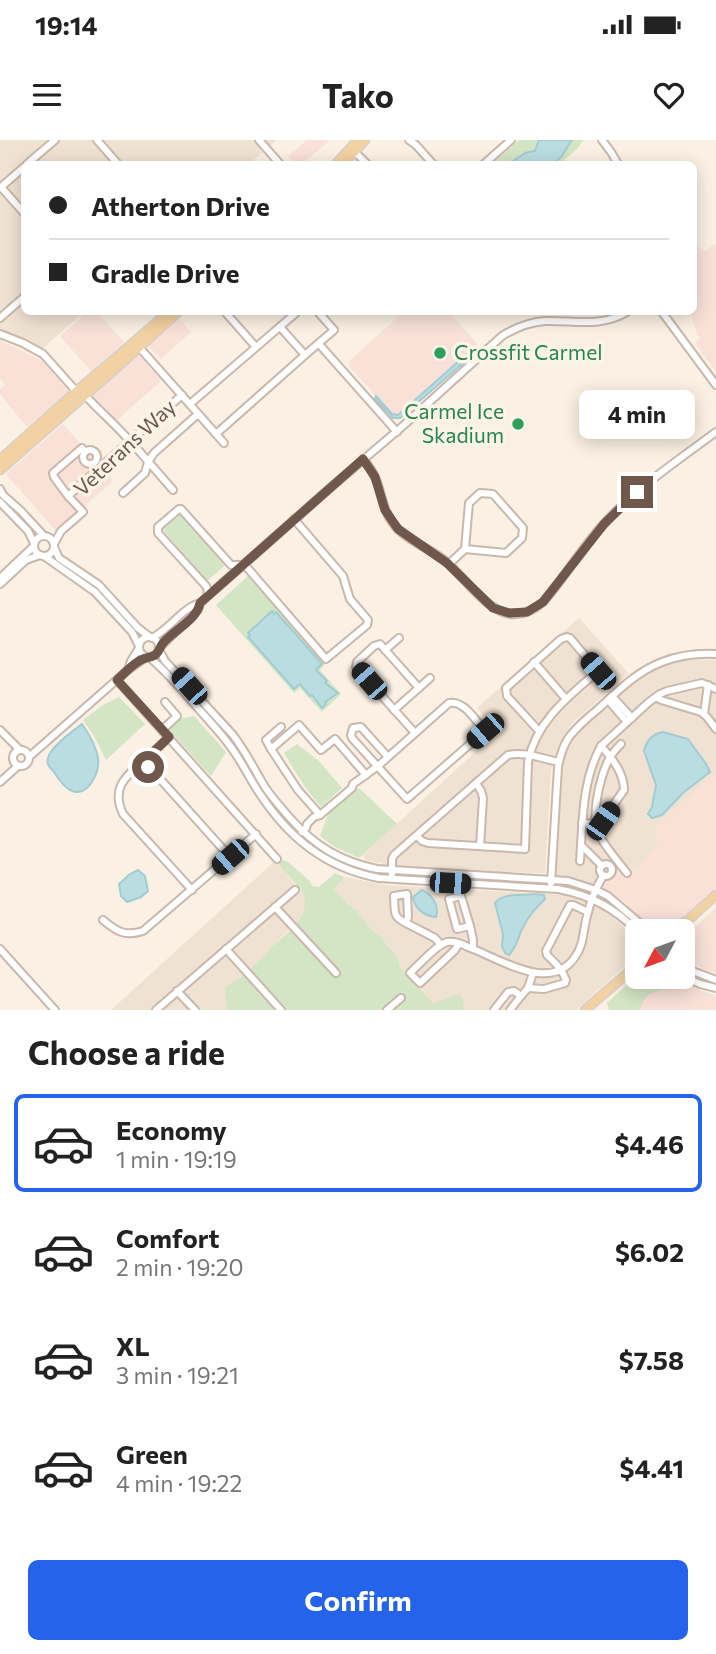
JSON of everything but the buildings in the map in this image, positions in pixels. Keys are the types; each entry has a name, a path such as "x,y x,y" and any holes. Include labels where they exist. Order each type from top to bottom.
{"main road":[{"path":"339,161 358,140"},
{"path":"346,161 365,140"},
{"path":"0,460 165,315"},
{"path":"0,470 175,315"},
{"path":"689,919 716,895"},
{"path":"585,1010 625,976"}],"street":[{"path":"32,161 55,140"},
{"path":"97,140 115,161"},
{"path":"259,140 277,161"},
{"path":"487,161 511,140"},
{"path":"602,140 616,161"},
{"path":"413,142 430,161"},
{"path":"355,152 364,161"},
{"path":"21,170 1,188 21,210"},
{"path":"0,318 21,300"},
{"path":"228,315 256,347"},
{"name":"Veterans Way","path":"190,404 292,315"},
{"path":"216,434 334,330 321,315"},
{"path":"18,766 14,762 21,754 41,747 128,670 147,657 154,656 198,610 200,603 207,596 397,432 497,340 515,329 541,321 597,322 620,315"},
{"path":"664,315 716,385"},
{"path":"280,327 305,355"},
{"path":"0,334 43,354 76,391"},
{"path":"318,344 397,432"},
{"path":"139,347 224,443"},
{"path":"85,395 102,414 110,418 173,490"},
{"name":"Veterans Way","path":"61,531 83,512 68,496 97,465 182,395"},
{"path":"122,493 145,472 154,453 198,414"},
{"path":"363,459 375,477 392,523 449,564 493,608 509,613 521,613 532,610 548,596 622,504 716,432"},
{"path":"68,496 53,474 82,448 85,461 97,465"},
{"path":"0,489 3,495 52,540 63,562 99,585 138,628 157,641 165,661 233,735 270,793 322,847 339,857 366,866 391,870 568,881 596,890 635,919"},
{"path":"449,564 465,550 469,503 480,493 493,494 523,528 522,538 506,553 465,550"},
{"path":"0,502 28,531 36,551 95,592 132,632 141,653 165,671 227,741 260,795 296,837 313,851 342,868 369,877 550,888 578,893 593,898 625,921"},
{"path":"207,596 206,586 159,533 158,527 179,509 231,565 243,565 327,659 367,625 368,621 350,598 341,573 294,519"},
{"path":"0,578 37,539 61,531"},
{"path":"0,584 26,560 50,554 61,531"},
{"path":"128,670 144,639 164,632 192,605 200,603"},
{"path":"417,836 428,843 525,849 529,756 539,731 548,717 598,671 567,637 561,639 506,688 508,696 539,731"},
{"path":"399,638 383,647 374,646 357,662 356,667 415,733"},
{"path":"383,647 419,688"},
{"path":"550,888 559,762 564,745 573,733 635,677 660,663 685,655 716,654"},
{"path":"534,662 566,699"},
{"path":"394,710 430,677"},
{"path":"117,680 277,859"},
{"path":"580,861 584,796 601,746 656,697 667,691 702,683 716,689"},
{"path":"704,715 708,685"},
{"path":"656,697 701,712 716,729"},
{"path":"610,698 629,720"},
{"path":"162,730 177,716 165,702"},
{"path":"296,837 304,829 311,827 319,816 352,788 353,783 378,766 449,704 461,704 485,731 407,799 378,766 352,737 353,728 361,726 388,757"},
{"path":"271,749 299,725 321,750 334,739 364,776"},
{"path":"281,727 266,740 298,790 319,816"},
{"path":"0,780 28,762 1,731"},
{"path":"169,737 124,779 119,791 120,806 123,814 192,890"},
{"path":"621,744 610,756 605,767 597,797 597,824 598,833 627,873"},
{"path":"582,824 597,824 603,821 624,790 615,762 601,746"},
{"path":"0,780 21,754"},
{"path":"392,880 394,855 508,755 559,762"},
{"path":"144,761 230,857"},
{"path":"476,783 483,798 480,846"},
{"path":"103,920 122,933 139,933 256,834"},
{"path":"581,845 601,866"},
{"path":"603,876 611,874 611,867 618,861"},
{"path":"601,866 606,864 611,867"},
{"path":"601,866 600,872 603,876"},
{"path":"459,943 420,983 410,973 441,945 448,942 459,943 473,948 533,973 545,974 561,970 579,951 587,912 603,876"},
{"path":"156,1010 295,890"},
{"path":"470,926 457,929 449,899 461,896 470,926 473,948"},
{"path":"528,988 544,989 565,983 557,963 546,951 570,905 587,912"},
{"path":"275,907 335,973"},
{"path":"406,923 435,937 441,945"},
{"path":"0,949 55,1010"},
{"path":"226,949 281,1010"},
{"path":"695,972 716,980"},
{"path":"510,1010 528,988 533,973"},
{"path":"695,982 716,988"},
{"path":"177,991 195,1010"},
{"path":"494,1010 510,991 520,996"},
{"path":"387,1010 401,998"}],"shaded area":[{"path":"0,140 277,140 252,161 21,161 21,315 81,315 41,350 16,335 0,330"},
{"path":"307,140 330,140 306,161 291,161 288,157"},
{"path":"716,243 716,372 695,343 700,338 691,315 697,315 697,246 704,252"},
{"path":"84,315 100,315 124,342 91,371 60,336"},
{"path":"401,315 452,315 477,344 395,417 348,365 350,360"},
{"path":"179,318 191,332 161,359 148,346"},
{"path":"0,340 42,361 69,391 27,427 0,394 0,389 5,385 0,378"},
{"path":"139,355 161,381 109,427 86,401"},
{"path":"63,424 113,481 56,531 6,474"},
{"path":"579,618 629,674 572,723 558,746 551,771 545,873 400,867 365,860 363,855 497,732 477,708"},
{"path":"684,659 716,660 716,776 708,779 662,821 656,829 658,846 638,869 614,873 603,882 603,888 555,877 560,773 567,748 578,731 636,680 662,665"},
{"path":"716,776 716,890 685,919 639,919 624,902 603,888 603,882 614,873 638,869 658,846 656,829 662,821 708,779"},
{"path":"275,861 303,894 306,906 299,921 269,951 243,976 224,988 228,1010 111,1010"},
{"path":"344,877 385,885 566,895 602,908 625,928 625,965 576,1010 463,1010 464,1003 434,1004 400,967 397,956 383,938 371,929 334,889"},
{"path":"716,908 716,973 695,965 695,927"},
{"path":"695,988 716,997 716,1010 614,1010 629,989"}],"green space":[{"path":"519,140 584,140 563,161 495,161"},
{"path":"180,515 225,565 207,581 163,530"},
{"path":"248,576 325,664 320,670 341,694 322,712 300,688 294,693 216,605"},
{"path":"119,697 145,724 106,760 83,720"},
{"path":"194,716 226,752 211,776 168,729 178,719"},
{"path":"297,744 319,761 342,788 321,807 284,753"},
{"path":"359,788 397,824 359,858 333,846 320,836 328,814"},
{"path":"283,860 310,881 312,886 319,887 335,873 344,877 334,889 371,929 383,938 408,977 434,1004 459,994 464,1003 463,1010 228,1010 224,988 243,976 290,931 304,910 303,894 278,864"},
{"path":"625,986 625,989 664,989 648,996 640,1010 609,1010 607,1003"}],"water":[{"path":"539,140 572,140 556,161 513,161 525,153 535,151"},
{"path":"468,353 469,358 400,418 393,418 375,399 376,396 392,414 398,415"},
{"path":"272,611 274,614 276,612 322,664 316,670 327,681 325,683 338,693 325,702 322,708 300,684 294,689 248,637 248,633"},
{"path":"82,724 94,744 98,763 91,784 83,791 74,792 61,782 49,766 48,760 57,744"},
{"path":"663,732 688,739 710,772 683,793 662,815 652,818 648,814 656,785 644,751 650,738"},
{"path":"138,870 145,876 148,891 127,902 121,896 119,884"},
{"path":"422,890 434,901 436,917 424,913 416,905 413,897"},
{"path":"544,895 545,899 528,919 509,955 502,946 503,934 495,903 508,896"}],"place":[{"name":"Crossfit Carmel","path":"440,353"},
{"name":"Carmel Ice Skadium","path":"518,424"}],"route":[{"path":"148,767 144,761 169,737 117,680 139,661 157,654 159,647 198,610 200,603 363,459 375,477 392,523 458,572 493,608 515,614 527,612 543,602 604,524 637,492"}]}
